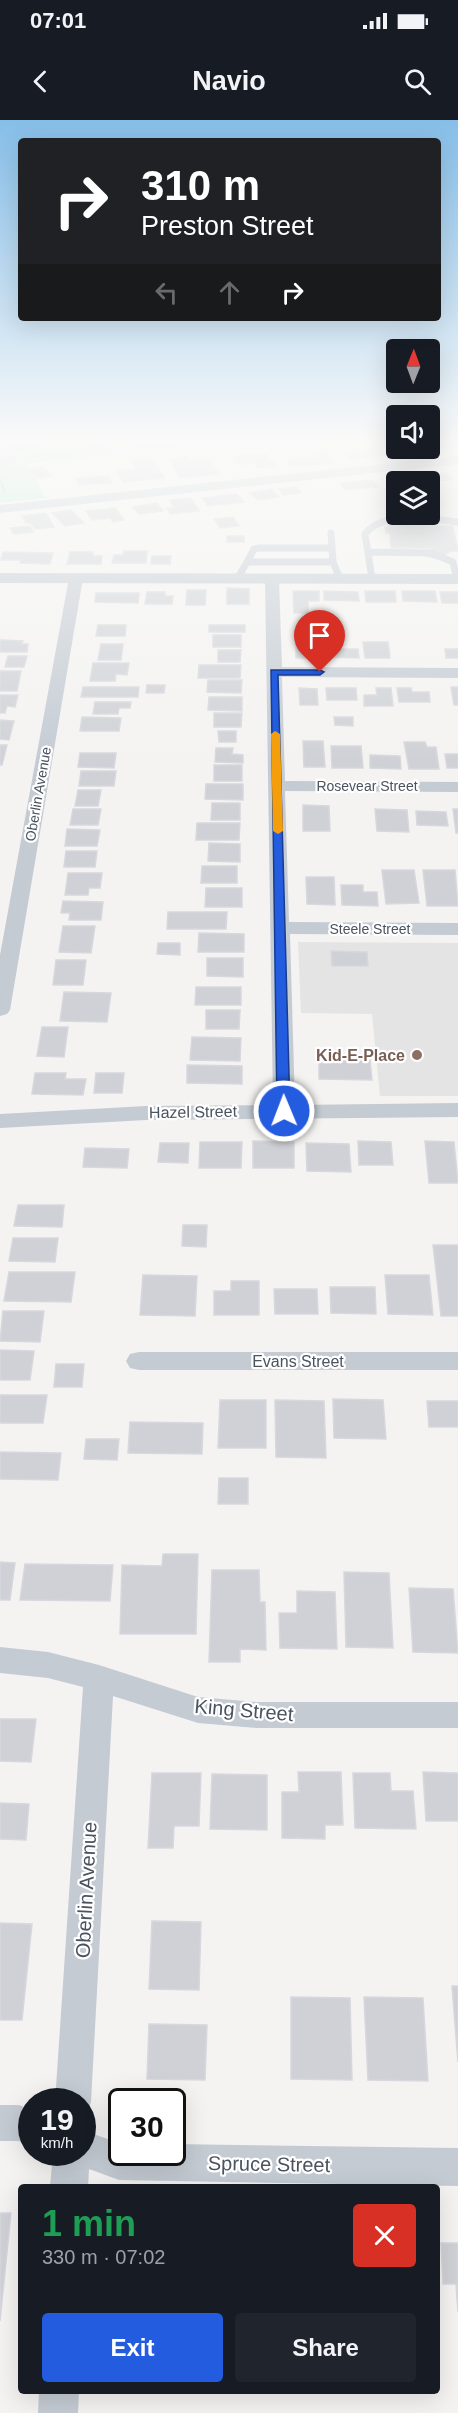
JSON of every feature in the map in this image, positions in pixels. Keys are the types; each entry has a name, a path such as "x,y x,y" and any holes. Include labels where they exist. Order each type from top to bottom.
{"street":[{"path":"0,578 272,579 337,570 372,579 458,579"},
{"name":"Oberlin Avenue","path":"0,1010 76,579"},
{"path":"272,579 284,1111"},
{"path":"274,672 458,673"},
{"name":"Rosevear Street","path":"277,786 458,787"},
{"name":"Steele Street","path":"281,928 458,929"},
{"name":"Hazel Street","path":"0,1121 146,1113 458,1110"},
{"name":"Evans Street","path":"139,1361 458,1361"},
{"name":"King Street","path":"0,1660 48,1665 99,1678 198,1710 257,1715 458,1714"},
{"name":"Oberlin Avenue","path":"75,2088 99,1678"},
{"path":"0,2123 18,2123"},
{"name":"Spruce Street","path":"96,2153 119,2162 458,2167"},
{"path":"69,2184 70,2166"},
{"path":"58,2413 59,2394"}],"lane":[{"path":"237,579 254,549 259,548"},
{"path":"247,562 337,570 332,548"},
{"path":"368,548 372,579"},
{"path":"368,552 438,554 453,562 458,579"}],"shaded area":[{"name":"Kid-E-Place","path":"298,942 458,943 458,1096 380,1096 372,1014 301,1013"}],"building":[{"path":"433,548 457,548 458,551 451,551 438,559 421,555"},
{"path":"124,551 147,551 146,563 112,563 114,555 123,555"},
{"path":"3,552 53,553 50,564 1,560"},
{"path":"70,552 93,552 93,556 102,556 101,564 67,564"},
{"path":"152,556 171,556 170,564 151,564"},
{"path":"227,588 249,589 249,604 227,604"},
{"path":"187,590 206,590 205,605 186,605"},
{"path":"293,591 319,591 319,601 308,601 308,613 294,613"},
{"path":"324,591 358,592 359,601 324,600"},
{"path":"365,591 395,591 396,602 366,602"},
{"path":"402,591 435,591 437,602 403,601"},
{"path":"147,592 165,592 165,596 173,596 172,604 145,604"},
{"path":"440,592 458,592 458,603 442,603"},
{"path":"96,593 139,593 138,603 95,602"},
{"path":"98,625 126,625 125,636 96,636"},
{"path":"209,625 245,625 245,632 209,632"},
{"path":"213,635 241,635 241,647 213,647"},
{"path":"296,638 317,638 318,658 296,658"},
{"path":"0,640 23,641 21,644 28,644 27,652 0,652"},
{"path":"363,642 388,642 390,658 365,658"},
{"path":"101,644 123,644 121,660 98,660"},
{"path":"323,649 358,649 359,658 323,657"},
{"path":"445,649 458,649 458,658 446,658"},
{"path":"218,650 241,650 240,662 218,662"},
{"path":"8,656 27,656 24,667 5,667"},
{"path":"93,663 129,663 127,675 116,674 115,681 90,681"},
{"path":"199,665 241,665 240,678 198,678"},
{"path":"0,671 21,671 17,691 0,691"},
{"path":"208,680 242,680 241,693 207,692"},
{"path":"147,685 165,685 164,693 146,693"},
{"path":"83,687 139,687 138,697 81,697"},
{"path":"451,687 458,687 458,705 454,705"},
{"path":"299,688 317,689 318,705 300,705"},
{"path":"326,688 356,688 357,700 327,700"},
{"path":"376,688 391,688 393,706 364,706 364,695 377,695"},
{"path":"397,688 411,688 412,692 429,692 430,702 399,702"},
{"path":"0,695 18,695 15,707 7,706 5,713 0,713"},
{"path":"209,697 242,697 242,711 208,710"},
{"path":"95,702 131,702 130,708 119,708 118,714 93,714"},
{"path":"214,713 242,713 241,727 214,727"},
{"path":"82,717 121,718 119,731 80,731"},
{"path":"334,717 353,717 353,726 335,725"},
{"path":"0,720 14,721 9,740 0,739"},
{"path":"218,731 236,731 236,742 219,742"},
{"path":"303,741 323,741 325,767 304,767"},
{"path":"404,742 425,742 427,747 436,747 439,769 409,769"},
{"path":"0,745 7,745 2,765 0,765"},
{"path":"331,746 361,746 363,768 332,768"},
{"path":"216,748 233,748 232,754 243,755 243,763 215,762"},
{"path":"80,753 116,753 114,768 78,767"},
{"path":"445,754 458,754 458,768 447,768"},
{"path":"370,755 400,756 401,769 370,768"},
{"path":"214,765 242,765 242,781 214,781"},
{"path":"81,771 116,771 114,786 79,786"},
{"path":"206,784 243,784 243,800 205,799"},
{"path":"78,790 101,790 98,806 75,806"},
{"path":"212,803 240,803 240,820 211,820"},
{"path":"303,805 329,806 330,831 303,831"},
{"path":"73,809 101,809 98,825 70,825"},
{"path":"375,809 407,810 409,832 377,831"},
{"path":"453,809 458,809 458,833 456,833"},
{"path":"416,811 446,812 448,826 417,825"},
{"path":"197,823 240,823 239,840 196,840"},
{"path":"67,829 100,830 97,846 65,846"},
{"path":"209,843 240,844 240,862 208,861"},
{"path":"66,851 97,851 95,867 64,867"},
{"path":"202,866 237,866 237,883 201,883"},
{"path":"382,870 414,870 419,903 386,904"},
{"path":"423,870 455,870 458,906 427,906"},
{"path":"68,873 102,873 100,888 89,888 88,895 65,895"},
{"path":"306,877 334,877 335,905 307,904"},
{"path":"341,885 363,885 363,892 377,892 378,906 342,905"},
{"path":"206,888 242,888 242,907 205,907"},
{"path":"63,901 103,902 101,920 69,920 70,913 61,913"},
{"path":"168,912 227,912 226,929 167,929"},
{"path":"63,926 95,926 91,953 59,952"},
{"path":"199,933 244,934 244,952 198,952"},
{"path":"158,943 180,943 180,955 157,954"},
{"path":"331,951 367,952 368,966 332,966"},
{"path":"207,958 243,958 243,977 207,976"},
{"path":"56,960 86,960 83,985 53,985"},
{"path":"196,987 241,987 241,1005 195,1005"},
{"path":"64,992 111,993 107,1022 60,1021"},
{"path":"206,1010 240,1010 239,1029 206,1029"},
{"path":"42,1027 68,1027 64,1057 37,1056"},
{"path":"192,1037 241,1038 240,1061 190,1060"},
{"path":"335,1060 370,1060 372,1080 319,1079 319,1063 335,1063"},
{"path":"187,1065 242,1066 242,1084 187,1083"},
{"path":"35,1073 66,1073 65,1079 86,1079 83,1095 32,1094"},
{"path":"96,1073 124,1073 122,1093 94,1093"},
{"path":"253,1141 294,1142 294,1168 253,1168"},
{"path":"358,1141 391,1142 393,1165 359,1165"},
{"path":"425,1141 454,1142 458,1183 429,1183"},
{"path":"200,1142 242,1142 241,1168 199,1168"},
{"path":"160,1143 189,1143 188,1163 158,1162"},
{"path":"306,1143 349,1144 351,1172 307,1171"},
{"path":"85,1148 129,1149 127,1168 83,1167"},
{"path":"18,1205 64,1205 62,1227 14,1226"},
{"path":"183,1225 207,1225 206,1247 182,1246"},
{"path":"13,1238 58,1238 55,1262 9,1261"},
{"path":"433,1245 458,1245 458,1316 441,1316"},
{"path":"9,1272 75,1272 71,1302 4,1301"},
{"path":"143,1275 197,1276 195,1316 140,1315"},
{"path":"385,1275 429,1275 433,1315 388,1314"},
{"path":"231,1281 259,1281 259,1315 214,1315 214,1291 231,1291"},
{"path":"330,1287 375,1287 376,1314 331,1313"},
{"path":"274,1289 317,1289 318,1314 275,1314"},
{"path":"3,1311 44,1311 40,1342 0,1341"},
{"path":"0,1350 34,1351 30,1380 0,1380"},
{"path":"56,1364 84,1364 82,1387 54,1387"},
{"path":"0,1395 47,1395 43,1423 0,1423"},
{"path":"333,1399 383,1400 386,1439 334,1438"},
{"path":"220,1400 266,1400 266,1448 218,1448"},
{"path":"275,1400 324,1401 326,1458 276,1457"},
{"path":"427,1401 458,1401 458,1427 429,1427"},
{"path":"130,1422 203,1423 202,1454 128,1453"},
{"path":"86,1439 119,1439 117,1460 84,1459"},
{"path":"0,1452 61,1453 58,1480 0,1479"},
{"path":"219,1478 248,1478 248,1504 218,1504"},
{"path":"163,1554 198,1554 196,1634 120,1634 122,1565 162,1566"},
{"path":"0,1562 15,1563 10,1600 0,1600"},
{"path":"25,1564 113,1565 110,1601 20,1600"},
{"path":"212,1570 259,1570 260,1602 265,1602 266,1650 240,1649 240,1662 209,1662"},
{"path":"344,1572 389,1573 393,1648 346,1647"},
{"path":"409,1588 453,1589 458,1653 413,1652"},
{"path":"297,1591 335,1592 337,1649 280,1648 279,1613 297,1613"},
{"path":"0,1719 36,1719 31,1762 0,1761"},
{"path":"298,1772 341,1772 343,1825 325,1825 325,1839 282,1838 282,1792 299,1792"},
{"path":"423,1772 458,1773 458,1821 426,1821"},
{"path":"152,1773 201,1773 199,1826 174,1826 173,1848 148,1848"},
{"path":"353,1773 390,1773 391,1791 413,1791 416,1829 355,1828"},
{"path":"212,1774 267,1775 267,1830 210,1829"},
{"path":"0,1803 29,1804 26,1840 0,1839"},
{"path":"152,1921 201,1922 199,1990 149,1989"},
{"path":"0,1923 32,1924 22,2020 0,2020"},
{"path":"452,1986 458,1986 458,2062"},
{"path":"291,1997 350,1998 352,2080 291,2079"},
{"path":"364,1997 423,1998 428,2081 368,2080"},
{"path":"149,2024 207,2025 205,2080 147,2079"},
{"path":"0,2213 11,2213 0,2321"},
{"path":"441,2243 458,2243 458,2312 456,2284 443,2284"}],"slow traffic":[{"path":"275,734 278,831"}],"place":[{"name":"Kid-E-Place","path":"417,1055"}],"route":[{"path":"284,1111 274,672 320,672"}]}
